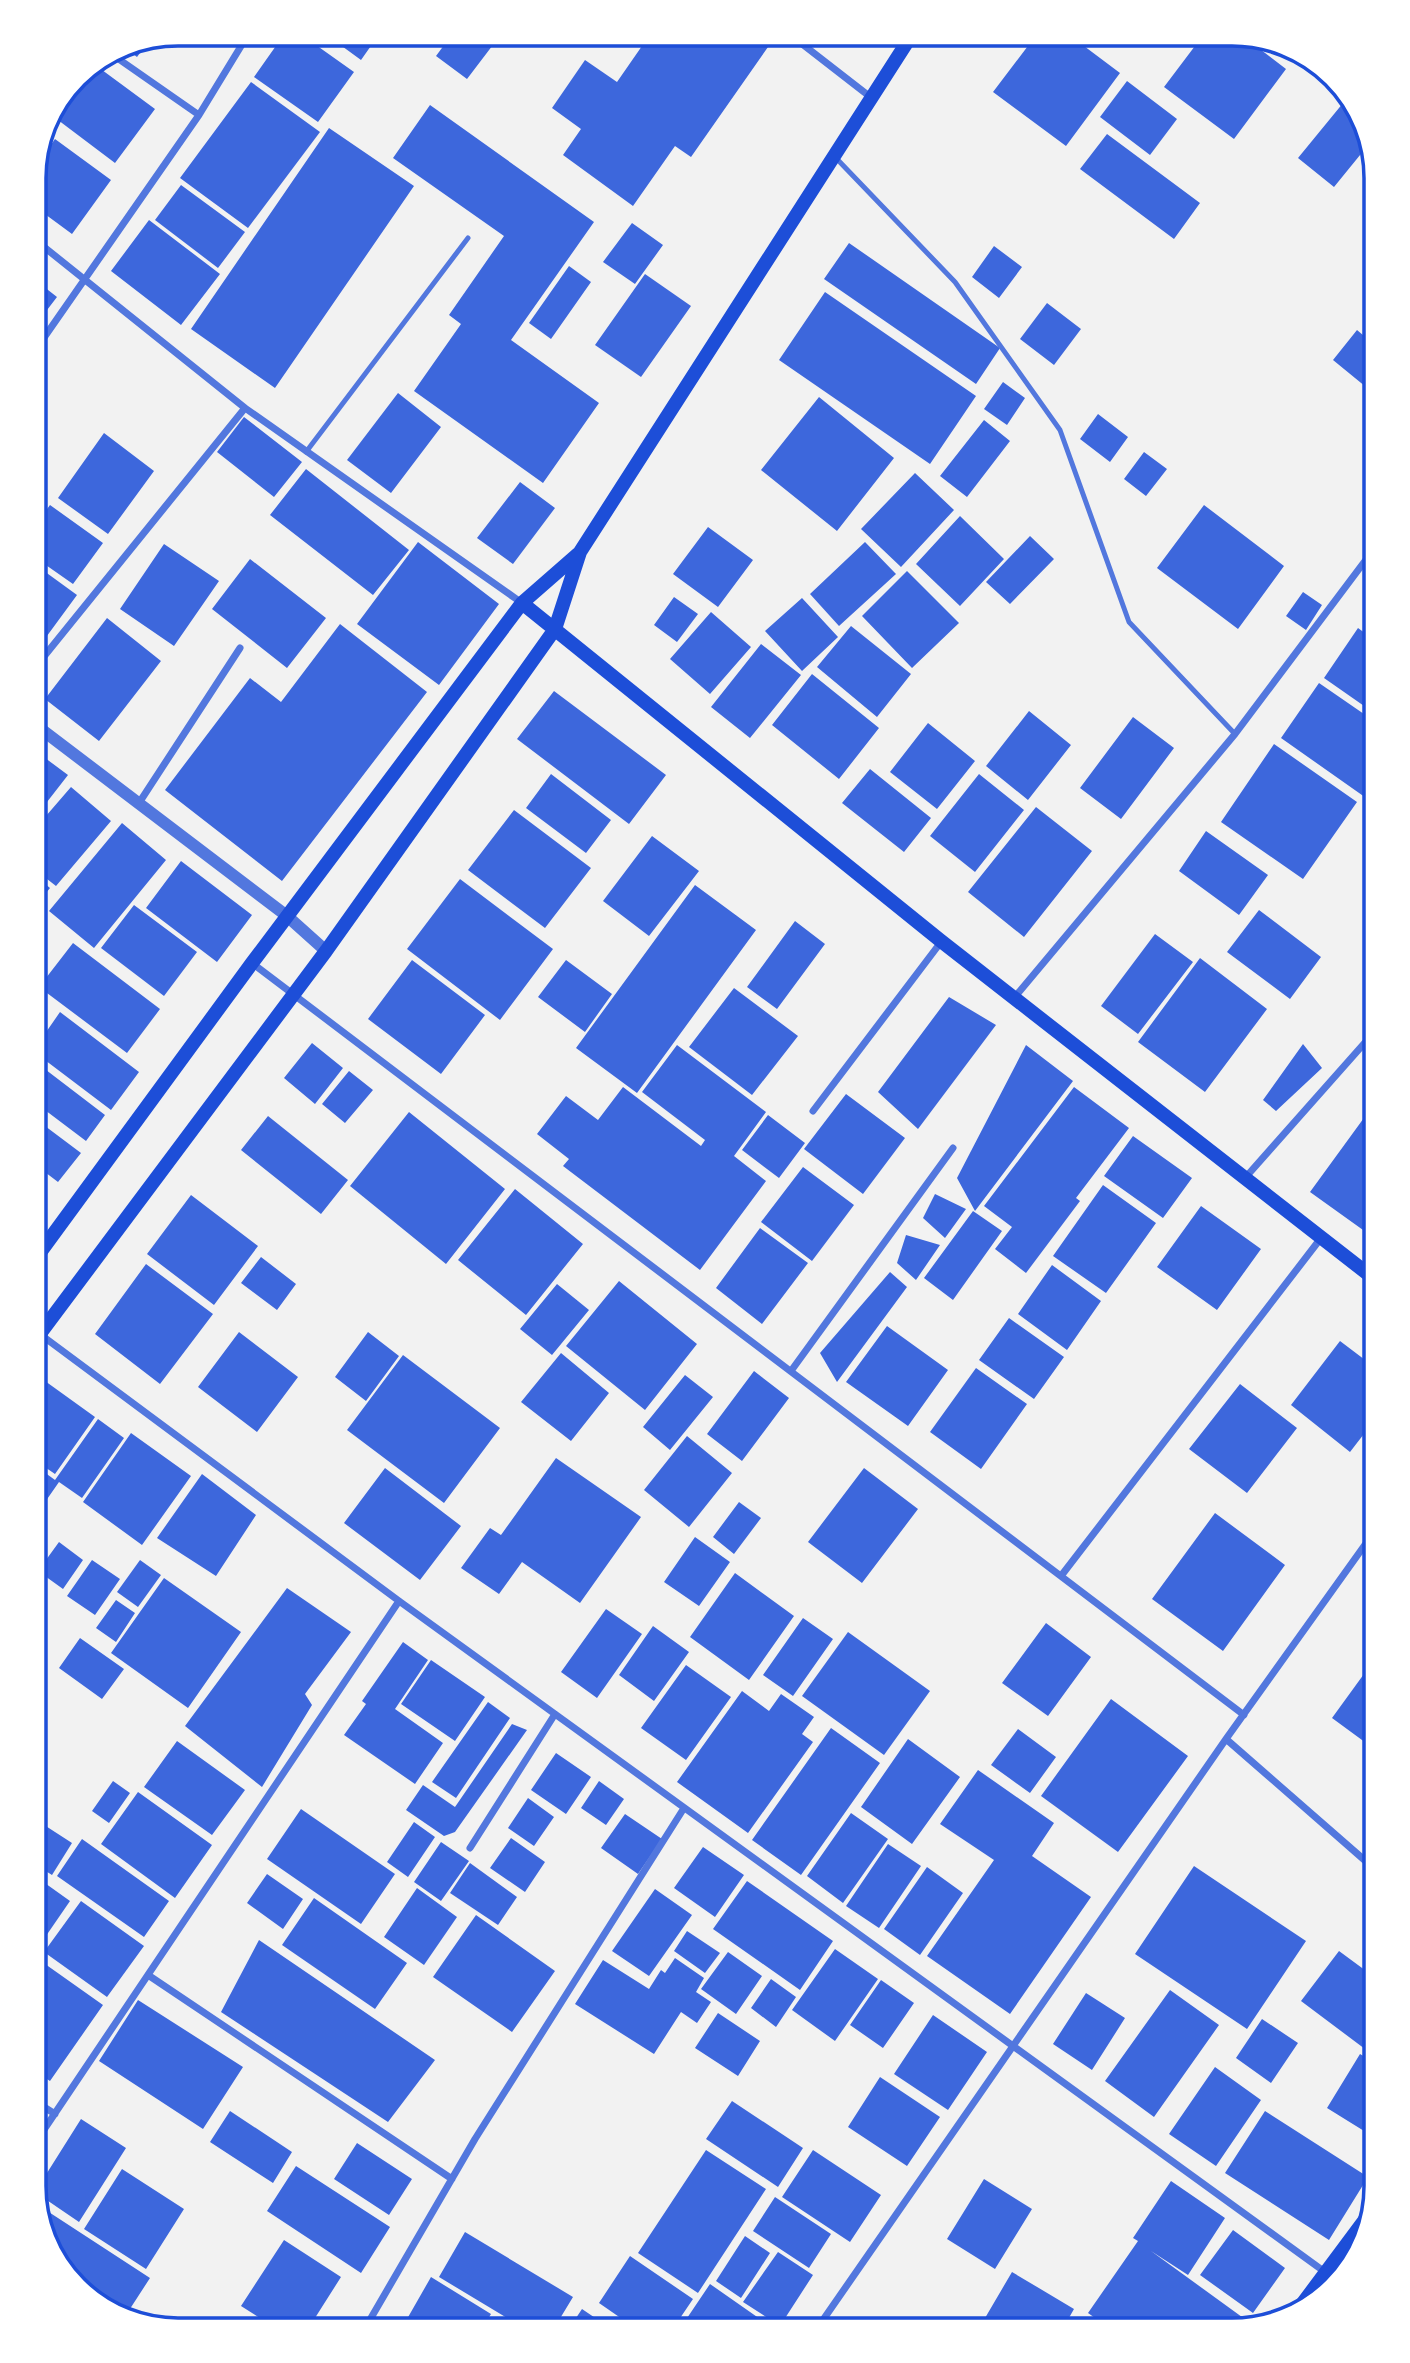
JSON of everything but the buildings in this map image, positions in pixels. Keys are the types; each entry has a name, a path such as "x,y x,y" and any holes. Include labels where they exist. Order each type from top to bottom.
{"main road":[{"path":"46,1322 326,951 555,629 580,552 905,46"},
{"path":"46,1244 252,963 522,603 580,552"},
{"path":"522,603 941,941 1364,1270"},
{"path":"1332,2273 1351,2242"}],"street":[{"path":"46,335 199,115 241,46"},
{"path":"805,46 873,99"},
{"path":"120,59 199,115"},
{"path":"46,248 245,408 522,603"},
{"path":"46,654 245,408"},
{"path":"1014,998 1236,734 1364,562"},
{"path":"139,803 240,648"},
{"path":"46,733 287,916 326,951"},
{"path":"813,1111 941,941"},
{"path":"252,963 1244,1715"},
{"path":"1245,1178 1364,1045"},
{"path":"791,1371 953,1148"},
{"path":"1061,1576 1322,1237"},
{"path":"46,1342 1329,2276"},
{"path":"825,2318 1226,1739 1364,1546"},
{"path":"46,2127 399,1601"},
{"path":"470,1848 555,1714"},
{"path":"1226,1739 1364,1860"},
{"path":"371,2317 452,2179 684,1808"},
{"path":"148,1975 452,2179"},
{"path":"46,2108 55,2114"}],"lane":[{"path":"835,157 955,282 1060,430 1129,622 1236,734"},
{"path":"306,452 468,237"}]}
